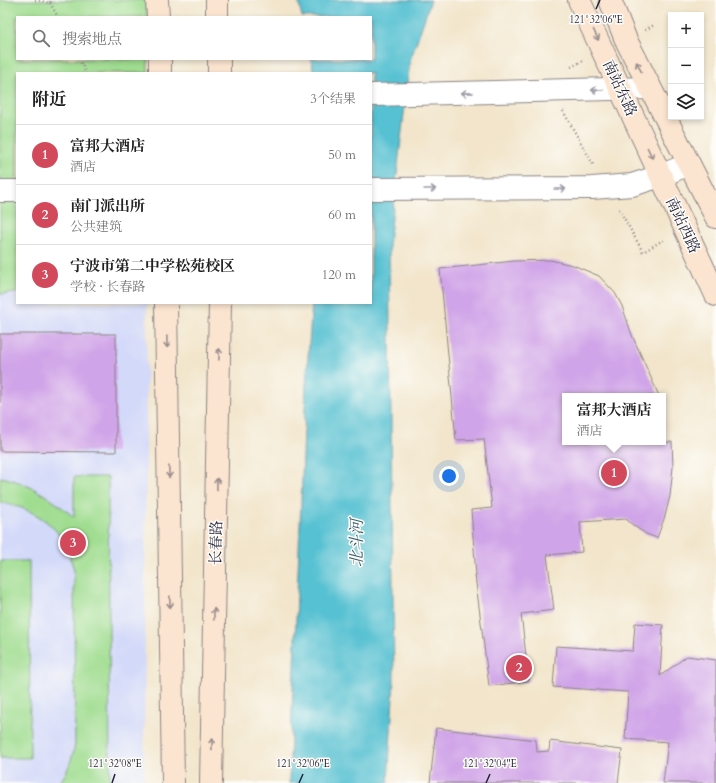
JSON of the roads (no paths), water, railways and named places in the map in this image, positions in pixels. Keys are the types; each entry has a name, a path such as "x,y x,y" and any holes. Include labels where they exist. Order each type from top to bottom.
{"main road":[{"path":"157,0 158,16"},
{"path":"217,0 217,16"},
{"name":"南站东路","path":"579,0 660,176"},
{"name":"南站东路","path":"610,0 626,40 689,164"},
{"path":"160,60 160,72"},
{"path":"219,60 219,72"},
{"path":"689,164 716,217"},
{"name":"南站西路","path":"660,176 716,295"},
{"path":"166,304 173,783"},
{"name":"长春路","path":"211,783 220,304"}],"street":[{"path":"376,95 621,90 650,88"},
{"path":"381,189 592,188 632,185 660,176 689,164"},
{"path":"0,192 16,191"}],"water":[{"name":"北斗河","path":"298,0 431,0 410,61 389,244 394,680 388,783 289,783 306,385 312,304 372,304 372,72 314,72 311,60 372,60 372,16 302,16"}],"place":[{"name":"富邦大酒店","path":"614,473"},
{"name":"宁波市第二中学松苑校区","path":"73,543"},
{"name":"南门派出所","path":"519,668"}]}
